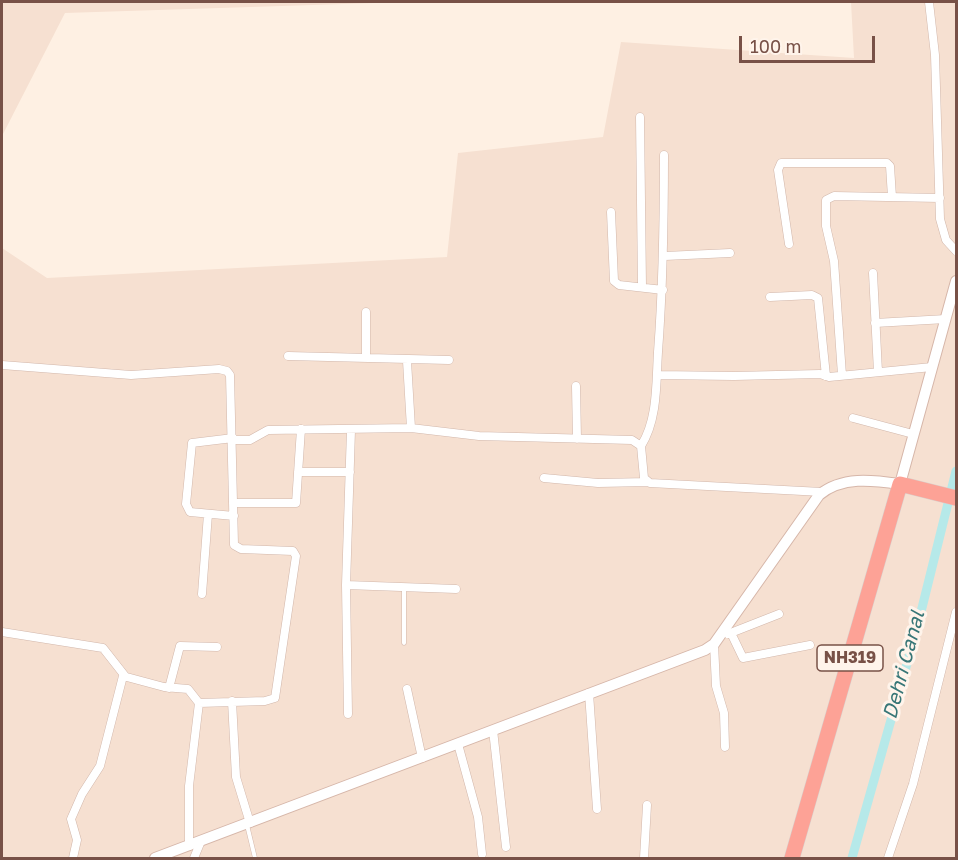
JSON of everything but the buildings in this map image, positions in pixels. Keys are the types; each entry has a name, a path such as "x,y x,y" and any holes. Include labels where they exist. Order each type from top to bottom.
{"highway":[{"path":"900,484 957,498"},
{"name":"NH319","path":"792,858 900,484"}],"street":[{"path":"929,2 936,63 943,230 946,240 957,252"},
{"path":"640,117 642,287"},
{"path":"648,482 644,475 642,446 652,419 657,375 665,255 664,155"},
{"path":"789,244 778,170 780,164 887,163 890,166 892,197"},
{"path":"842,375 834,261 827,235 825,202 834,196 940,198"},
{"path":"611,212 614,281 619,285 663,290"},
{"path":"665,255 730,253"},
{"path":"873,273 878,372"},
{"path":"725,747 724,713 716,686 722,638 797,524 822,492 830,486 856,481 900,484 957,281"},
{"path":"770,297 812,295 818,298 826,376"},
{"path":"366,312 366,358"},
{"path":"875,323 946,319"},
{"path":"288,356 407,361 449,360"},
{"path":"407,361 411,428"},
{"path":"2,365 132,375 224,370 228,372 233,439 234,544 236,548 293,551 297,556 276,695 270,701 199,703"},
{"path":"657,375 820,374 826,376 932,367"},
{"path":"576,386 577,439"},
{"path":"853,418 913,434"},
{"path":"234,516 190,512 186,507 191,445 194,442 250,440 268,430 411,428 479,436 632,440 642,446"},
{"path":"234,502 295,503 301,429"},
{"path":"348,714 346,585 351,430"},
{"path":"298,472 350,472"},
{"path":"544,478 598,483 648,482 822,492"},
{"path":"202,594 208,514"},
{"path":"346,585 456,590"},
{"path":"888,858 913,784 957,612"},
{"path":"155,858 589,693 779,614"},
{"path":"2,632 102,648 125,676 169,688 188,689 199,703 189,786 189,846"},
{"path":"722,638 743,658 810,645"},
{"path":"169,688 180,646 217,647"},
{"path":"73,858 77,840 71,819 82,794 100,766 122,678 125,676"},
{"path":"407,688 422,758"},
{"path":"589,693 597,809"},
{"path":"232,701 236,777 248,824"},
{"path":"493,730 506,847"},
{"path":"458,744 470,796 478,817 482,854"},
{"path":"644,858 647,805"},
{"path":"194,858 201,842"}],"lane":[{"path":"404,588 404,643"},
{"path":"248,824 255,858"}],"shaded area":[{"path":"2,2 406,2 65,13 2,136"},
{"path":"851,2 956,2 956,858 2,858 2,248 47,278 447,257 458,153 603,137 621,42 854,58"}],"waterway":[{"name":"Dehri Canal","path":"852,858 917,628 956,471"}]}
